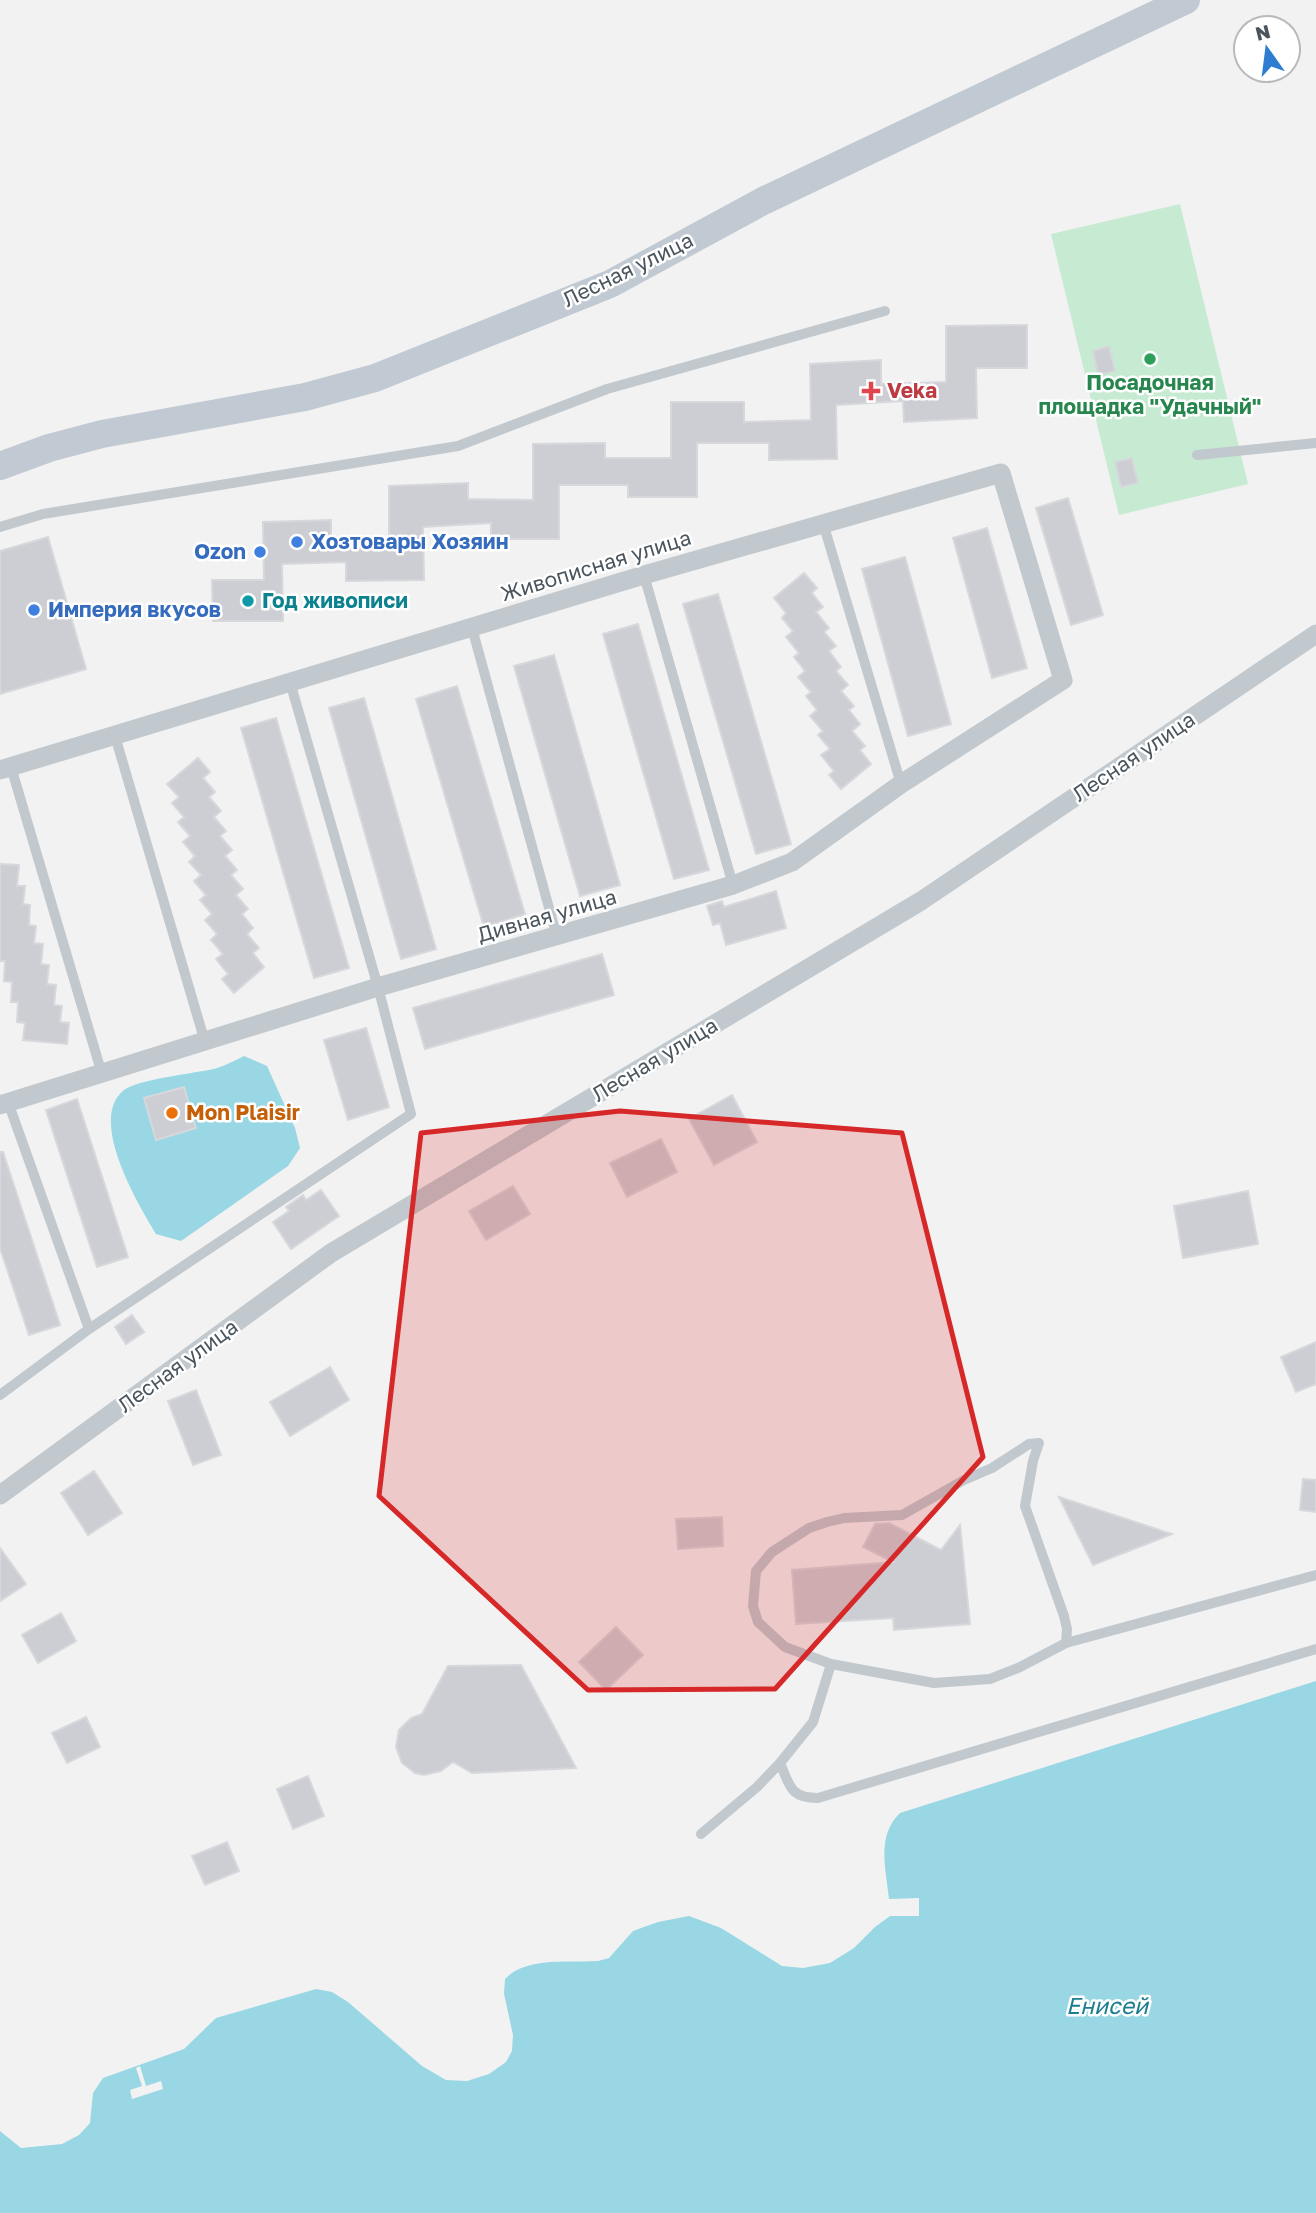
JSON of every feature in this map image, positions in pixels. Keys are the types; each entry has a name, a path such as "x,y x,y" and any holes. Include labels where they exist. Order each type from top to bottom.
{"main road":[{"name":"Лесная улица","path":"0,466 79,439 292,400 375,378 610,284 764,201 1186,0"}],"street":[{"name":"Живописная улица","path":"5,768 644,575 1001,473 1063,680"},
{"name":"Лесная улица","path":"0,1495 331,1253 921,901 1316,634"},
{"name":"Дивная улица","path":"4,1103 378,987 733,885 792,862 901,784 1063,680"}],"lane":[{"path":"0,527 43,514 458,446 607,388 885,311"},
{"path":"1196,454 1316,443"},
{"path":"822,523 901,784"},
{"path":"644,575 733,885"},
{"path":"472,628 556,937"},
{"path":"0,1395 89,1329 411,1114 378,987 290,682"},
{"path":"115,736 205,1042"},
{"path":"5,768 102,1073"},
{"path":"4,1103 89,1329"},
{"path":"1066,1643 1064,1616 1024,1506 1039,1443 1029,1444 992,1468 964,1480 902,1515 844,1518 809,1528 772,1552 755,1571 753,1606 758,1622 785,1647 831,1664 934,1683 990,1679 1066,1643 1316,1575"},
{"path":"780,1763 792,1790 802,1798 818,1798 1316,1649"},
{"path":"701,1834 757,1787 813,1722 831,1664"}],"highlighted area":[{"path":"620,1111 902,1133 983,1457 775,1689 588,1690 379,1496 421,1133"}],"green space":[{"name":"Посадочная площадка \"Удачный\"","path":"1180,204 1248,484 1119,515 1051,234"}],"water":[{"path":"244,1056 267,1066 295,1128 300,1148 288,1166 181,1241 156,1234 119,1162 111,1121 114,1103 124,1090 131,1086 214,1069"},
{"name":"Енисей","path":"1316,1681 1316,2213 0,2213 0,2131 21,2148 62,2144 79,2135 90,2123 93,2093 103,2078 184,2049 216,2018 316,1989 332,1992 348,2002 422,2066 446,2080 467,2081 489,2074 506,2062 512,2051 513,2035 504,1994 505,1979 514,1972 536,1964 609,1958 633,1931 658,1922 689,1916 721,1928 782,1966 803,1968 830,1963 854,1948 890,1916 919,1916 919,1898 889,1899 885,1842 900,1813"}],"pier":[{"path":"140,2066 146,2086 161,2081 163,2089 132,2099 130,2090 142,2086 136,2068"}],"building":[{"path":"1027,325 1027,368 976,368 977,418 904,422 903,401 836,405 837,459 769,460 769,443 697,443 697,497 628,497 628,485 559,485 559,539 491,539 491,523 423,527 424,580 346,581 346,562 282,564 283,621 213,621 212,580 264,580 263,522 331,520 331,542 389,541 389,486 468,483 468,499 533,500 533,444 605,443 605,458 671,458 671,402 744,402 744,422 811,420 810,364 881,360 881,384 946,382 946,326"},
{"path":"1109,346 1115,371 1098,375 1093,351"},
{"path":"1132,458 1138,483 1121,487 1115,462"},
{"path":"1068,498 1103,615 1071,625 1036,508"},
{"path":"987,528 1027,668 992,678 953,538"},
{"name":"Империя вкусов","path":"48,537 86,669 0,694 0,551"},
{"path":"905,557 951,724 908,736 862,569"},
{"path":"804,573 817,588 812,593 823,607 816,612 829,628 824,632 836,646 829,651 841,667 836,671 848,685 841,691 854,706 849,710 860,724 852,731 865,746 860,750 871,764 841,789 829,775 834,771 821,755 830,749 818,735 823,731 810,716 817,710 806,696 811,692 798,677 805,671 794,657 799,653 786,637 793,631 782,618 786,613 774,598"},
{"path":"718,594 791,844 756,854 683,604"},
{"path":"638,624 709,870 674,879 603,634"},
{"path":"554,655 620,885 580,896 514,666"},
{"path":"457,686 525,914 484,927 416,699"},
{"path":"364,698 436,949 401,959 329,708"},
{"path":"276,718 349,968 314,978 241,728"},
{"path":"198,758 210,772 203,778 215,792 209,797 221,811 214,817 226,831 220,836 232,850 225,856 237,870 231,875 243,889 236,895 248,909 242,914 253,928 247,934 259,948 253,953 264,967 234,993 222,979 228,974 216,959 223,954 211,940 217,934 205,920 212,914 200,900 206,895 194,881 201,875 189,862 195,856 183,842 190,836 178,822 184,817 172,803 179,797 167,784"},
{"path":"0,864 19,865 17,886 25,886 23,904 30,905 29,925 36,926 34,943 43,944 41,964 49,965 47,984 56,985 54,1005 62,1006 60,1022 69,1023 67,1044 23,1040 25,1023 17,1022 18,1002 11,1002 12,982 4,981 5,961 0,961"},
{"path":"776,891 786,928 726,945 720,923 713,925 707,906 722,901 724,907"},
{"path":"602,954 614,995 425,1049 413,1008"},
{"path":"366,1028 389,1107 348,1120 324,1040"},
{"path":"184,1087 196,1128 156,1140 144,1098"},
{"path":"732,1095 757,1142 714,1165 689,1119"},
{"path":"77,1099 128,1257 97,1267 46,1110"},
{"path":"661,1139 677,1172 627,1197 610,1163"},
{"path":"0,1152 3,1152 60,1325 29,1335 0,1248"},
{"path":"513,1186 530,1214 486,1240 469,1211"},
{"path":"321,1190 339,1216 291,1249 273,1222 289,1211 286,1207 303,1195 306,1200"},
{"path":"1248,1191 1258,1244 1183,1258 1174,1206"},
{"path":"132,1315 144,1332 126,1344 115,1327"},
{"path":"1316,1342 1316,1384 1296,1392 1281,1357"},
{"path":"330,1367 349,1400 290,1436 270,1402"},
{"path":"196,1390 221,1455 193,1465 168,1401"},
{"path":"94,1471 122,1513 88,1535 61,1493"},
{"path":"1303,1479 1316,1480 1316,1512 1300,1510"},
{"path":"1059,1497 1172,1534 1093,1565"},
{"path":"722,1517 723,1546 678,1549 676,1519"},
{"path":"889,1523 941,1550 960,1525 970,1624 894,1630 893,1618 796,1624 792,1570 893,1562 863,1547 875,1524"},
{"path":"0,1548 26,1584 0,1601"},
{"path":"61,1613 76,1641 38,1663 22,1635"},
{"path":"616,1627 643,1655 606,1690 579,1662"},
{"path":"521,1665 576,1768 472,1773 453,1762 441,1771 424,1775 415,1773 402,1763 396,1747 399,1730 411,1718 422,1714 448,1666"},
{"path":"86,1717 100,1747 67,1763 52,1733"},
{"path":"308,1776 324,1816 293,1829 277,1789"},
{"path":"227,1842 239,1871 205,1885 192,1856"}],"place":[{"name":"Посадочная площадка \"Удачный\"","path":"1150,359"},
{"name":"Veka","path":"871,391"},
{"name":"Хозтовары Хозяин","path":"297,542"},
{"name":"Ozon","path":"260,552"},
{"name":"Год живописи","path":"248,601"},
{"name":"Империя вкусов","path":"34,610"},
{"name":"Mon Plaisir","path":"172,1113"}]}
